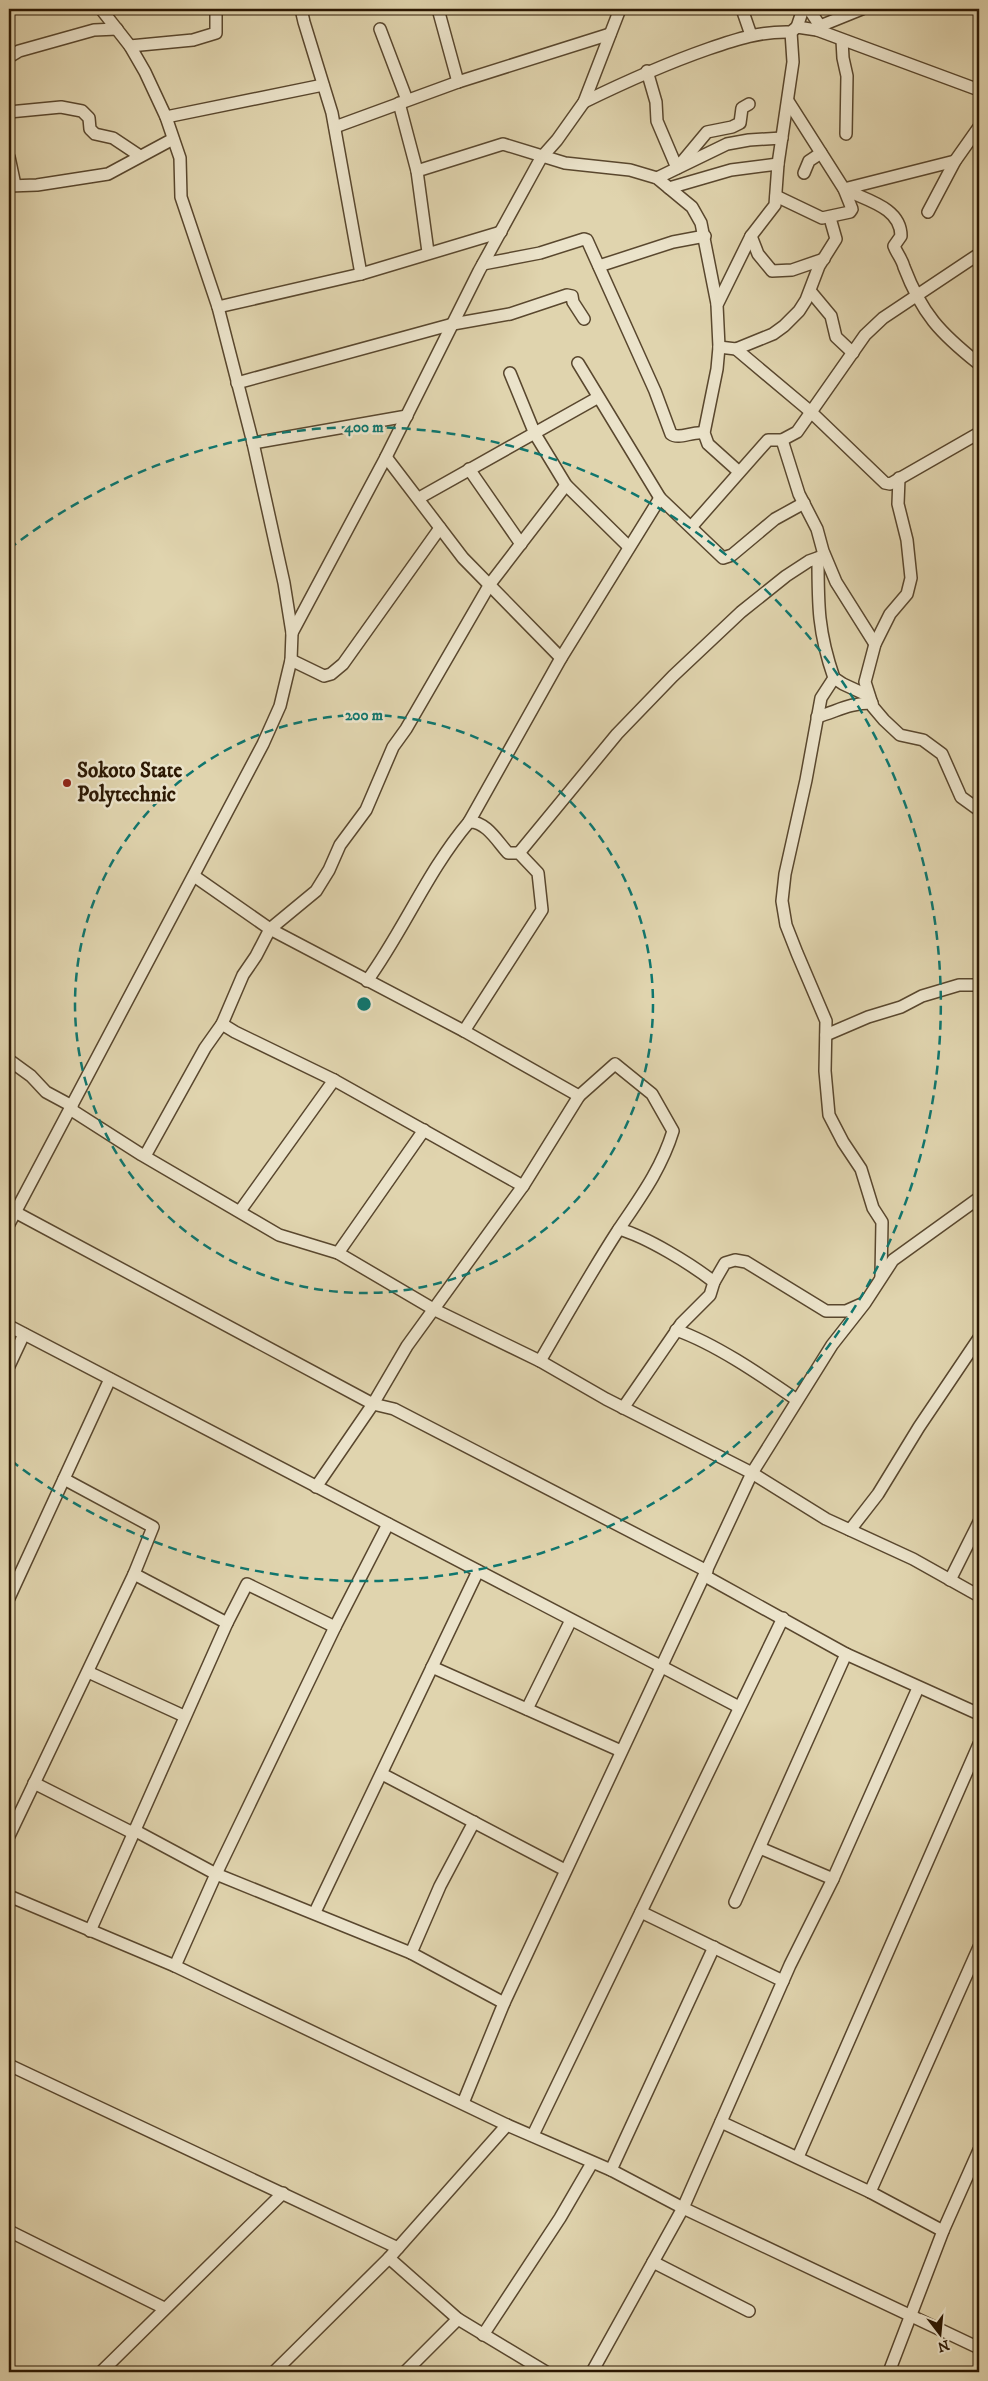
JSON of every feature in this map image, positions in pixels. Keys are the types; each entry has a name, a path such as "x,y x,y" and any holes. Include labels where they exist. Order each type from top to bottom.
{"street":[{"path":"9,1224 263,744 280,706 291,660 292,633 284,583 253,443 218,307 181,198 180,158 166,117 130,46 101,9"},
{"path":"130,46 193,40 216,33 216,9"},
{"path":"302,9 304,22 335,127 361,274"},
{"path":"438,9 458,82"},
{"path":"292,633 386,457 482,264 541,158 557,140 584,102 620,9"},
{"path":"742,9 751,35"},
{"path":"717,305 751,236 775,205 778,164 793,62 794,30 803,9"},
{"path":"809,9 818,28 842,40 979,90"},
{"path":"584,102 647,71 751,35 770,31 818,28 862,9"},
{"path":"9,57 27,49 94,30 117,29"},
{"path":"380,29 404,102 417,171 428,252"},
{"path":"335,127 458,82 610,34"},
{"path":"842,40 848,85 846,134"},
{"path":"647,71 656,102 657,121 677,168"},
{"path":"166,117 324,85"},
{"path":"776,196 812,215 830,218 851,211 844,189 788,101"},
{"path":"677,168 707,132 732,127 740,123 742,108 749,104"},
{"path":"9,112 61,107 82,111 89,118 90,129 95,134 113,138 140,156"},
{"path":"928,212 955,161 979,127"},
{"path":"657,178 727,144 749,140 782,138"},
{"path":"9,157 12,186 37,185 108,174 173,139"},
{"path":"417,171 502,144 541,158 565,163 630,170 657,178 692,207 701,223 717,305 719,346 717,368 704,433 708,444 738,471"},
{"path":"804,174 809,161 821,154"},
{"path":"844,189 955,161"},
{"path":"669,188 731,170 778,164"},
{"path":"844,189 879,204 898,219 901,236 894,246 916,297 930,320 979,364"},
{"path":"736,349 773,334 799,311 811,292 818,266 836,240 830,218"},
{"path":"218,307 361,274 428,252 501,232"},
{"path":"599,266 673,242 704,236"},
{"path":"751,236 758,254 772,271 792,270 824,259"},
{"path":"482,264 540,253 584,239 591,244 655,391 671,434 678,437 694,431 704,433"},
{"path":"692,526 738,471 768,440 782,440 797,432 866,335 883,318 916,297 939,278 979,254"},
{"path":"811,292 831,316 836,337 853,353"},
{"path":"237,383 453,324 510,314 567,295 572,296 573,302 584,318"},
{"path":"719,346 736,349 811,412 881,481 890,484 979,433"},
{"path":"578,363 660,498 692,526 720,556 726,557 774,520 804,503"},
{"path":"510,373 535,434 566,485 629,548"},
{"path":"419,498 598,398"},
{"path":"253,443 407,416"},
{"path":"782,440 804,503 817,529 821,556 819,626 824,650 834,678 871,699"},
{"path":"386,457 463,558 561,658"},
{"path":"468,469 521,544"},
{"path":"899,478 898,504 907,540 911,578 906,594 890,614 875,644 865,682 871,699 884,720 900,735 923,740 942,754 961,797 979,810"},
{"path":"145,1156 196,1064 222,1024 243,975 256,956 270,929 316,891 340,845 366,810 392,747 406,729 490,584 566,485"},
{"path":"367,981 385,957 447,850 469,822 561,658 660,498"},
{"path":"291,660 324,676 331,674 343,664 440,528"},
{"path":"821,556 875,644"},
{"path":"520,853 617,734 673,676 741,612 786,576 821,556"},
{"path":"834,678 821,698 806,780 785,874 782,901 786,924 796,953 826,1020 826,1080 829,1116 843,1142 861,1168 873,1208 882,1222 881,1277"},
{"path":"817,717 841,707 871,699"},
{"path":"464,1031 542,910 538,873 520,853 508,853 484,826 477,822 469,822"},
{"path":"194,876 270,929 464,1031 579,1096"},
{"path":"826,1035 862,1019 901,1008 922,996 959,986 979,985"},
{"path":"222,1024 334,1080 523,1186"},
{"path":"9,1060 31,1076 46,1092 145,1156 278,1235 338,1253 435,1310 540,1361 623,1408 752,1473 826,1519 913,1558 979,1596"},
{"path":"316,1487 373,1404 407,1346 435,1310 523,1186 579,1096 615,1064 652,1094 673,1131 666,1154 651,1182 619,1230 540,1361"},
{"path":"240,1211 334,1080"},
{"path":"338,1253 424,1130"},
{"path":"9,1197 17,1208 373,1404 394,1409 706,1573 846,1654 979,1714"},
{"path":"463,2103 504,2003 565,1870 752,1473 832,1345 865,1303 893,1260 979,1198"},
{"path":"619,1230 632,1233 681,1260 714,1282"},
{"path":"623,1408 676,1330 710,1295 714,1282 725,1264 740,1260 757,1267 777,1283 826,1311 846,1311 865,1303"},
{"path":"9,1326 739,1707"},
{"path":"676,1330 691,1335 797,1400"},
{"path":"9,1366 24,1334"},
{"path":"850,1530 878,1494 919,1427 979,1338"},
{"path":"10,1594 110,1379"},
{"path":"9,1836 134,1574 153,1527 64,1479"},
{"path":"950,1580 979,1522"},
{"path":"175,1966 216,1874 335,1627 388,1524"},
{"path":"315,1912 478,1571"},
{"path":"134,1574 227,1623"},
{"path":"90,1931 184,1716 247,1584 335,1627"},
{"path":"533,2135 783,1618"},
{"path":"527,1709 571,1620"},
{"path":"735,1902 846,1654"},
{"path":"432,1667 621,1751"},
{"path":"88,1672 184,1716"},
{"path":"592,2372 683,2208 783,1981 833,1879 918,1688"},
{"path":"798,2157 979,1744"},
{"path":"382,1774 565,1870"},
{"path":"34,1784 134,1831 216,1874 315,1912 411,1953 504,2003"},
{"path":"411,1953 440,1886 474,1822"},
{"path":"760,1848 833,1879"},
{"path":"9,1898 175,1966 507,2125 611,2170 683,2208 979,2348"},
{"path":"641,1912 783,1981"},
{"path":"870,2192 979,1946"},
{"path":"611,2170 714,1948"},
{"path":"9,2065 398,2248"},
{"path":"721,2122 870,2192 943,2231"},
{"path":"274,2372 389,2258 507,2125"},
{"path":"889,2372 943,2231 979,2150"},
{"path":"483,2335 560,2218 592,2163"},
{"path":"101,2372 164,2308 284,2193"},
{"path":"9,2231 164,2308"},
{"path":"389,2258 458,2319 546,2372"},
{"path":"653,2262 749,2311"},
{"path":"405,2372 458,2319"}],"place":[{"name":"Sokoto State Polytechnic","path":"67,783"}]}
